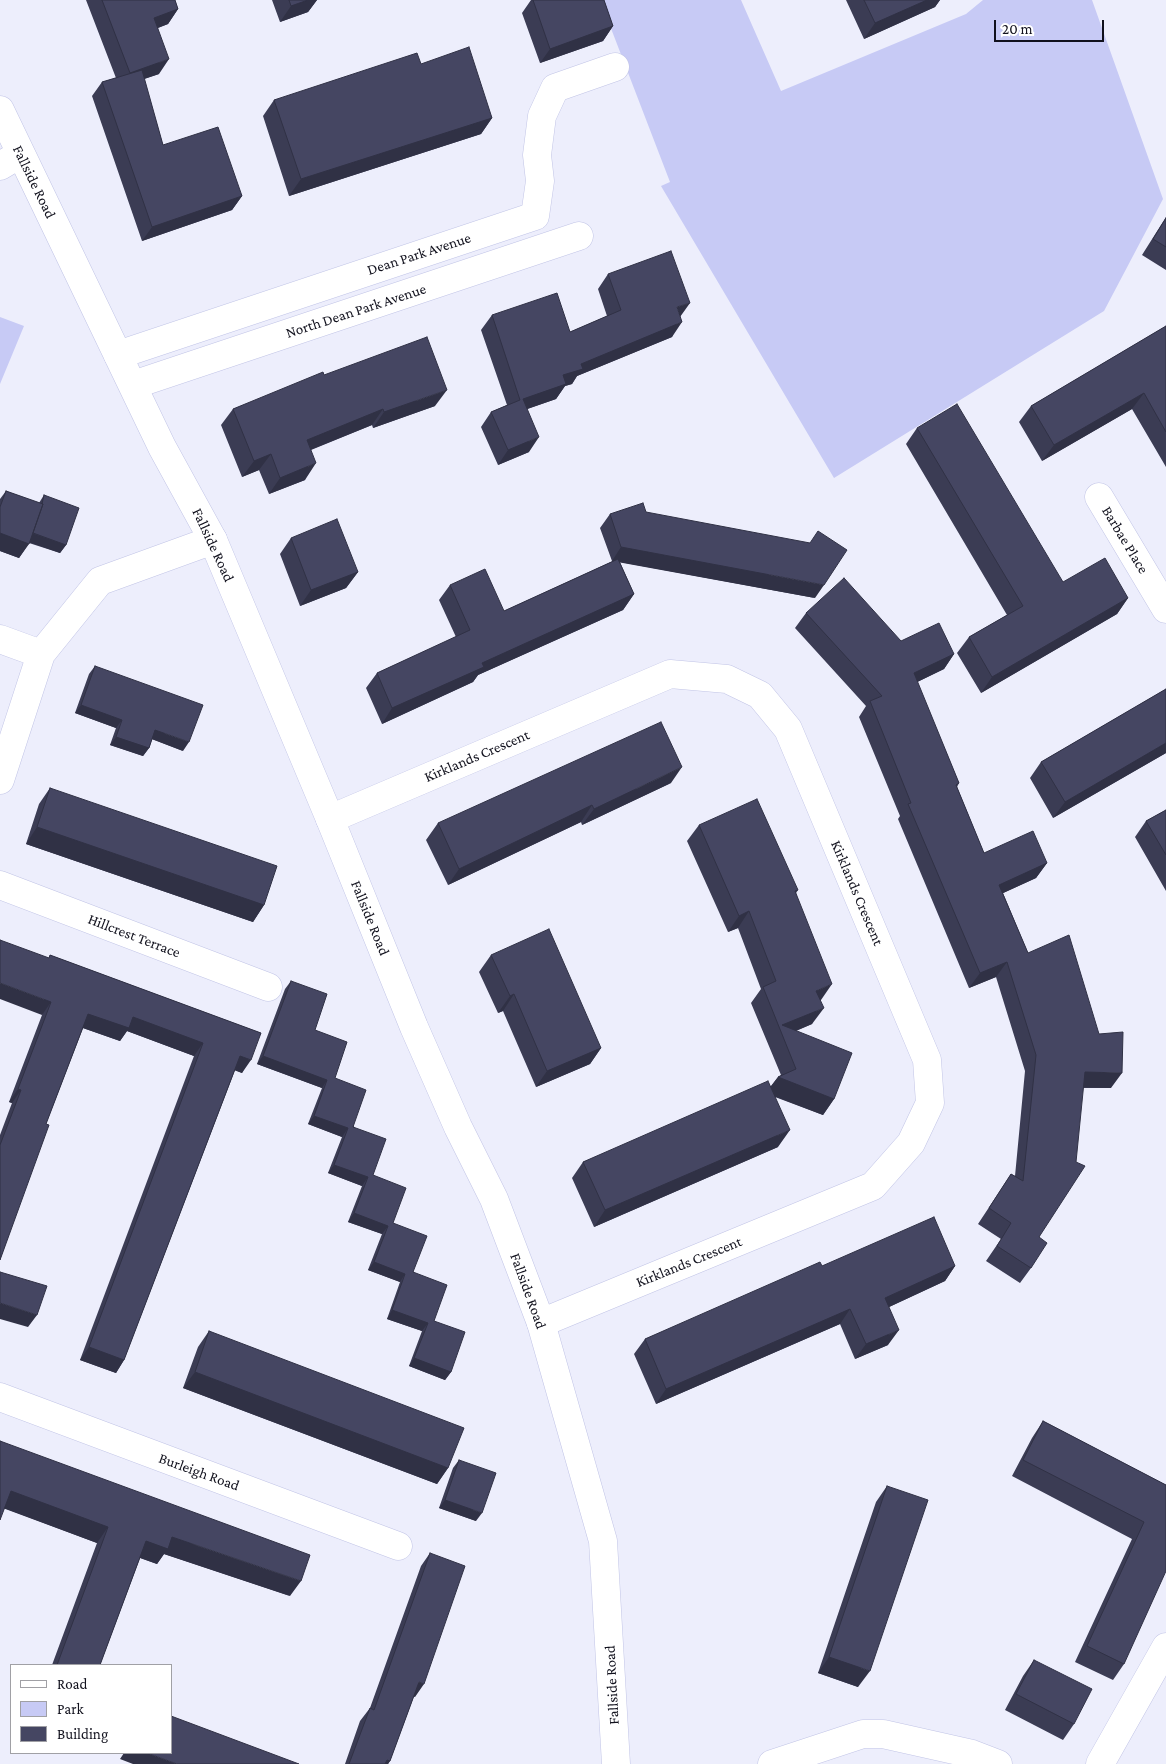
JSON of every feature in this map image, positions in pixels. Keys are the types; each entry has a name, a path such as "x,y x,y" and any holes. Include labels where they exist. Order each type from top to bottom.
{"street":[{"name":"Dean Park Avenue","path":"118,355 535,216 540,181 537,155 542,116 555,88 615,67"},
{"name":"Fallside Road","path":"0,110 10,160 118,355 162,447 213,540 330,819 414,1027 458,1127 494,1200 541,1323 603,1541 616,1764"},
{"name":"North Dean Park Avenue","path":"133,385 579,236"},
{"name":"Barbae Place","path":"1099,497 1166,609"},
{"path":"0,780 41,654 100,581 213,540"},
{"path":"0,639 41,654"},
{"name":"Kirklands Crescent","path":"330,819 670,674 727,680 760,695 788,728 926,1060 930,1104 911,1144 873,1186 541,1323"},
{"name":"Hillcrest Terrace","path":"0,885 268,987"},
{"name":"Burleigh Road","path":"0,1397 398,1546"},
{"path":"1100,1764 1166,1647"},
{"path":"772,1764 863,1734 892,1736 972,1754 998,1764"}],"green space":[{"path":"596,0 741,0 781,91 966,14 983,0 1092,0 1163,199 1104,311 834,478 661,186 670,182 607,18"},
{"path":"0,317 24,326 0,384"}],"building":[{"path":"102,0 175,0 178,9 154,18 169,59 130,73"},
{"path":"289,0 308,0 291,6"},
{"path":"533,0 604,0 613,26 550,49"},
{"path":"864,0 927,0 875,23"},
{"path":"469,47 492,118 301,179 274,100 417,53 421,64"},
{"path":"142,70 163,145 218,127 242,196 152,227 102,82"},
{"path":"1166,218 1166,247 1153,239"},
{"path":"671,251 690,303 677,307 682,322 581,364 583,369 563,375 566,384 523,399 539,437 508,450 491,412 520,400 492,315 557,293 570,332 621,310 608,274"},
{"path":"1166,326 1166,432 1144,393 1054,445 1031,406"},
{"path":"427,337 447,390 384,412 383,409 307,440 316,463 280,478 271,454 254,461 233,409 323,372 324,375"},
{"path":"957,404 1063,582 1105,558 1128,598 992,677 969,637 1023,606 917,428"},
{"path":"6,491 43,504 29,544 0,533 0,507"},
{"path":"44,495 79,508 66,545 33,533 43,504"},
{"path":"643,503 646,512 810,543 818,531 847,550 824,585 621,547 610,514"},
{"path":"337,519 358,572 311,590 291,538"},
{"path":"618,559 634,594 482,663 484,667 392,708 377,673 470,630 450,585 485,569 504,611"},
{"path":"844,578 901,641 939,623 954,654 914,673 959,783 956,785 984,853 1033,831 1047,863 999,885 1028,953 1069,935 1099,1034 1123,1032 1122,1073 1085,1072 1076,1162 1085,1166 1039,1237 1047,1243 1031,1268 997,1246 1011,1223 989,1208 1011,1174 1023,1181 1036,1055 1007,962 980,973 908,804 911,803 870,701 882,696 806,613"},
{"path":"95,666 203,705 189,742 155,730 149,748 116,737 122,720 81,705"},
{"path":"1166,689 1166,743 1065,802 1041,762"},
{"path":"661,722 682,767 594,809 592,805 459,869 438,823"},
{"path":"50,788 277,866 264,905 37,827"},
{"path":"757,799 798,890 795,891 832,984 816,991 824,1008 782,1025 852,1053 834,1099 778,1077 796,1069 763,987 776,981 749,911 739,916 699,825"},
{"path":"1166,810 1166,855 1146,821"},
{"path":"549,929 601,1048 547,1071 514,994 510,996 491,955"},
{"path":"0,940 49,958 50,955 261,1033 251,1060 240,1056 124,1360 89,1347 203,1043 133,1017 129,1028 88,1014 46,1124 49,1125 0,1260 0,1145 21,1090 18,1089 51,1002 0,983"},
{"path":"291,981 327,994 315,1030 347,1042 335,1078 366,1090 353,1127 386,1139 373,1175 406,1188 393,1223 427,1236 413,1272 447,1285 434,1321 465,1332 451,1372 414,1358 428,1323 392,1310 405,1274 374,1262 388,1226 354,1213 368,1177 334,1165 348,1128 314,1116 327,1080 263,1056"},
{"path":"768,1081 790,1130 605,1210 583,1162"},
{"path":"934,1217 955,1266 885,1298 899,1330 866,1344 850,1309 666,1389 645,1339 820,1262 822,1266"},
{"path":"0,1272 47,1286 37,1315 0,1303"},
{"path":"209,1331 464,1428 448,1468 195,1372"},
{"path":"1043,1421 1166,1485 1166,1571 1124,1664 1087,1646 1144,1522 1023,1460"},
{"path":"0,1441 310,1555 301,1581 172,1537 168,1549 146,1541 100,1664 57,1664 108,1527 11,1491 0,1520"},
{"path":"459,1460 496,1473 482,1513 445,1500"},
{"path":"887,1486 928,1500 870,1671 829,1657"},
{"path":"430,1553 465,1566 424,1684 419,1682 390,1761 387,1760 385,1764 349,1764 370,1708 374,1710"},
{"path":"1034,1660 1092,1689 1074,1724 1016,1694"},
{"path":"172,1716 299,1764 177,1764 150,1754 172,1754"}]}
